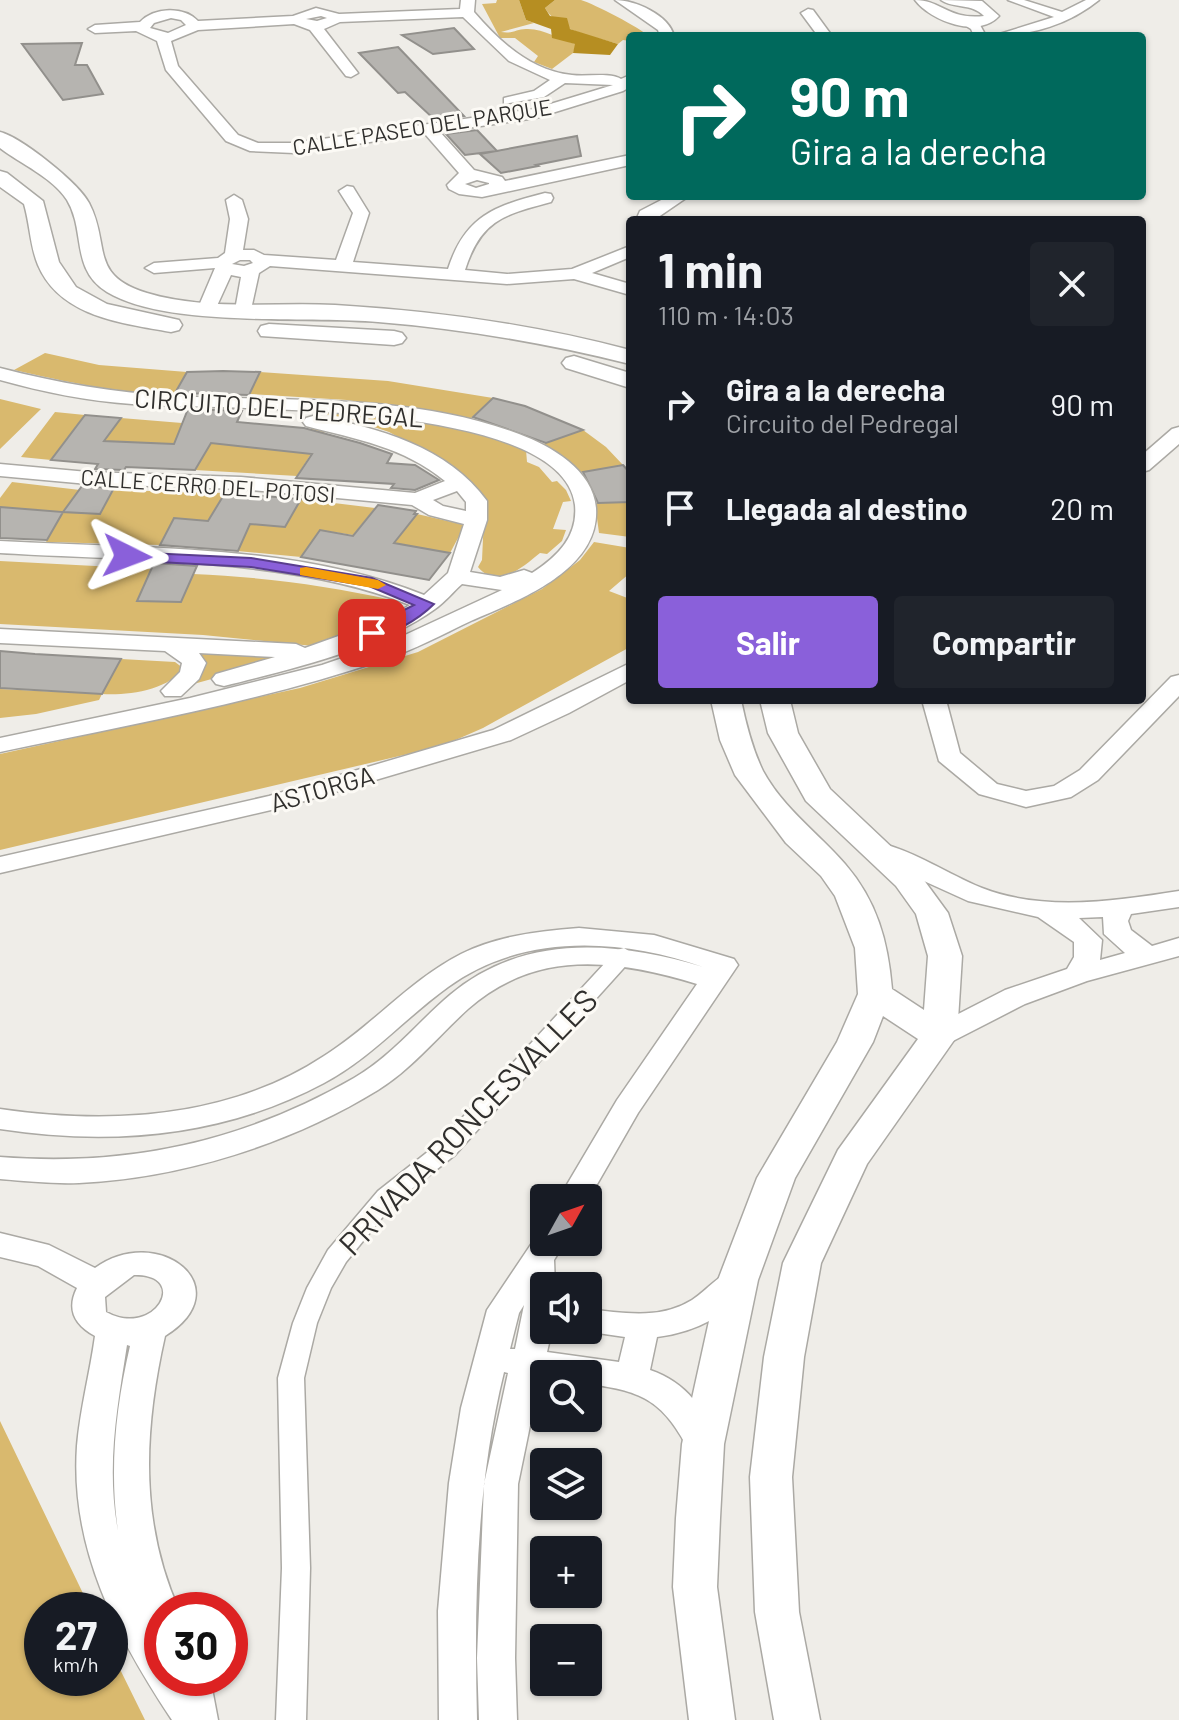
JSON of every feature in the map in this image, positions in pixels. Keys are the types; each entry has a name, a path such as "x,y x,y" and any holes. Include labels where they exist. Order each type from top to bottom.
{"street":[{"path":"622,0 665,28 666,32"},
{"path":"922,0 939,16 967,22 978,32"},
{"path":"948,0 982,5 992,16 987,20 967,22"},
{"path":"1013,0 1066,17"},
{"path":"1074,0 1091,2"},
{"path":"1013,32 1066,17 1091,2"},
{"path":"142,26 149,35 163,37 180,35 194,26 297,20 301,15 318,12 336,18 468,6"},
{"name":"CALLE PASEO DEL PARQUE","path":"468,6 490,41 528,68 560,80 626,79"},
{"path":"95,29 142,26 174,7 194,26"},
{"path":"318,12 351,73"},
{"path":"808,13 822,32"},
{"name":"CALLE PASEO DEL PARQUE","path":"163,37 171,67 240,144 256,148 294,148 536,113 618,88 626,82"},
{"name":"CALLE PASEO DEL PARQUE","path":"219,123 261,130 321,130 479,109 539,94 560,80"},
{"path":"429,128 470,176 496,184 626,161"},
{"path":"0,138 11,160 68,187 83,215 89,256 97,273 116,287 143,299 207,308 335,311 451,322 538,335 626,356"},
{"path":"496,184 626,153"},
{"path":"0,177 33,201 49,264 58,281 76,298 100,310 183,327 440,340 482,345 570,362 626,380"},
{"path":"342,268 361,213 347,191"},
{"path":"454,276 470,235 514,207 545,198"},
{"path":"207,308 227,263 239,219 234,200"},
{"path":"646,216 674,200"},
{"path":"154,268 177,264 227,263 507,279 575,274 626,253"},
{"path":"244,310 257,265"},
{"path":"575,274 626,289"},
{"name":"CIRCUITO DEL PEDREGAL","path":"0,374 95,395 429,416 496,433 531,448 563,468 582,490 589,517 579,543 533,586 380,653 278,684 0,745"},
{"name":"CIRCUITO DEL PEDREGAL","path":"0,390 57,403 235,413 358,429 408,448 462,482"},
{"path":"1146,462 1179,433"},
{"path":"458,576 496,584 515,583 567,541 572,526 572,498 563,468"},
{"name":"CALLE CERRO DEL POTOSI","path":"0,470 88,478 241,483 417,499 462,482"},
{"path":"0,726 240,676 350,642 394,624 427,604 458,576 476,520 477,501 462,482"},
{"name":"CALLE CERRO DEL POTOSI","path":"417,499 436,511 476,520"},
{"path":"0,547 251,562 372,582 427,604"},
{"path":"0,636 312,652"},
{"path":"173,644 194,663 191,674 173,691"},
{"name":"ASTORGA","path":"0,865 275,802 502,735 561,708 626,672"},
{"path":"935,704 948,756 988,789 1026,799 1062,792 1089,775 1179,682"},
{"path":"712,1720 695,1587 703,1444 738,1280 776,1178 855,1042 875,994 872,948 851,894 832,869 797,836 750,775 735,740 727,704"},
{"path":"776,704 783,733 817,794 880,851 907,879 932,913 945,956 939,1036"},
{"path":"832,869 880,851 979,896 1044,909 1120,909 1179,899"},
{"path":"1044,909 1074,927 1088,940 1088,957 1077,975"},
{"path":"1120,909 1115,921 1118,934 1146,955"},
{"path":"0,1119 49,1128 136,1127 185,1121 267,1097 314,1076 379,1033 440,978 472,961 522,943 578,937 632,938 665,944 719,972 627,1107 582,1184"},
{"path":"797,1720 777,1612 771,1477 784,1357 802,1263 851,1159 939,1036 1015,997 1077,975 1179,947"},
{"name":"PRIVADA RONCESVALLES","path":"291,1720 296,1568 291,1378 305,1323 319,1288 337,1256 386,1197 447,1149 624,955"},
{"name":"PRIVADA RONCESVALLES","path":"0,1168 78,1172 140,1165 195,1155 260,1134 369,1082 393,1066 472,992 505,973 550,958 624,955 719,972"},
{"path":"875,994 939,1036"},
{"path":"0,1245 47,1255 73,1267 94,1284"},
{"path":"458,1720 456,1611 466,1483 478,1408 503,1310 541,1256"},
{"path":"136,1262 166,1268 176,1276 181,1287 181,1299 164,1322 150,1329 131,1333 112,1331 98,1324 89,1311 88,1297 94,1284 120,1266 136,1262"},
{"path":"602,1323 643,1329 700,1312 738,1280"},
{"path":"503,1310 530,1313"},
{"path":"150,1329 135,1396 130,1489 141,1554 152,1592"},
{"path":"632,1376 643,1329"},
{"path":"112,1331 94,1448 98,1535 113,1580 144,1643"},
{"path":"498,1720 496,1658 501,1484 515,1410 534,1344"},
{"path":"491,1359 632,1376 658,1386 679,1402 694,1422 703,1444"},
{"path":"178,1696 196,1720"},
{"path":"193,1696 196,1720"}],"shaded area":[{"path":"497,0 519,0 526,20 534,23 501,32 539,30 576,44 573,53 552,69 534,62 538,56 515,38 500,38 482,4 496,3"},
{"path":"519,0 555,0 545,8 550,16 567,18 570,29 618,44 610,55 573,53 575,44 552,38 551,29 526,20"},
{"path":"555,0 581,0 644,32 626,32 626,40 618,44 568,28 545,8"},
{"path":"45,353 99,365 187,372 175,394 114,390 14,370"},
{"path":"260,372 388,381 493,398 470,419 347,400 250,394"},
{"path":"0,399 41,409 0,449"},
{"path":"297,409 442,424 526,450 527,462 539,467 552,482 557,481 571,501 563,502 553,529 566,530 562,541 547,554 540,553 510,574 485,574 478,567 482,560 484,517 439,459 389,432 347,418"},
{"path":"55,412 85,415 51,460 21,457"},
{"path":"121,418 182,423 174,444 121,467 86,463"},
{"path":"220,423 326,430 297,476 195,470"},
{"path":"583,430 623,465 577,473 540,445"},
{"path":"12,482 80,490 63,512 100,514 113,490 225,493 208,521 174,518 160,545 46,542 62,512 0,507 0,498"},
{"path":"301,499 375,508 353,535 320,530 301,557 237,551 250,524"},
{"path":"626,502 626,536 599,533 595,503"},
{"path":"417,514 465,525 450,553 394,543"},
{"path":"594,542 626,547 626,576 609,591 626,597 626,649 483,728 442,746 0,850 0,754 300,688 418,652 542,589 580,560"},
{"path":"0,561 152,569 138,601 181,602 193,574 343,590 392,600 399,611 367,627 313,646 203,635 0,624"},
{"path":"180,649 310,652 179,688 195,675"},
{"path":"121,659 175,662 183,668 168,682 147,690 102,694 99,700 36,714 0,718 0,689 101,694"},
{"path":"0,1421 82,1592 24,1592 24,1696 128,1696 128,1686 145,1720 0,1720"}],"building":[{"path":"454,28 474,49 433,54 402,35"},
{"path":"82,43 75,65 87,65 103,94 63,100 22,44"},
{"path":"398,47 464,116 435,120 405,92 398,93 359,53"},
{"path":"477,130 497,151 465,155 446,134"},
{"path":"577,136 581,156 501,173 480,154"},
{"path":"187,372 260,372 249,395 175,393"},
{"path":"493,398 525,406 583,430 546,443 473,417"},
{"path":"188,409 242,411 237,422 304,428 360,443 392,454 387,463 415,465 439,480 415,490 391,488 394,484 296,478 312,454 211,443 195,470 95,469 98,464 51,460 85,415 121,418 104,441 174,444"},
{"path":"623,465 626,468 626,502 598,503 583,472"},
{"path":"82,486 114,488 100,514 63,512"},
{"path":"225,493 301,499 285,527 250,524 238,551 160,545 174,518 208,521"},
{"path":"378,505 416,511 414,514 417,514 394,543 450,553 429,580 301,557 320,530 353,536"},
{"path":"0,507 63,512 47,540 0,538"},
{"path":"154,563 197,566 181,602 137,601"},
{"path":"0,651 121,659 102,694 0,688"}],"slow traffic":[{"path":"306,571 378,585"}],"route":[{"path":"127,556 251,562 372,582 427,604 372,633"}]}
